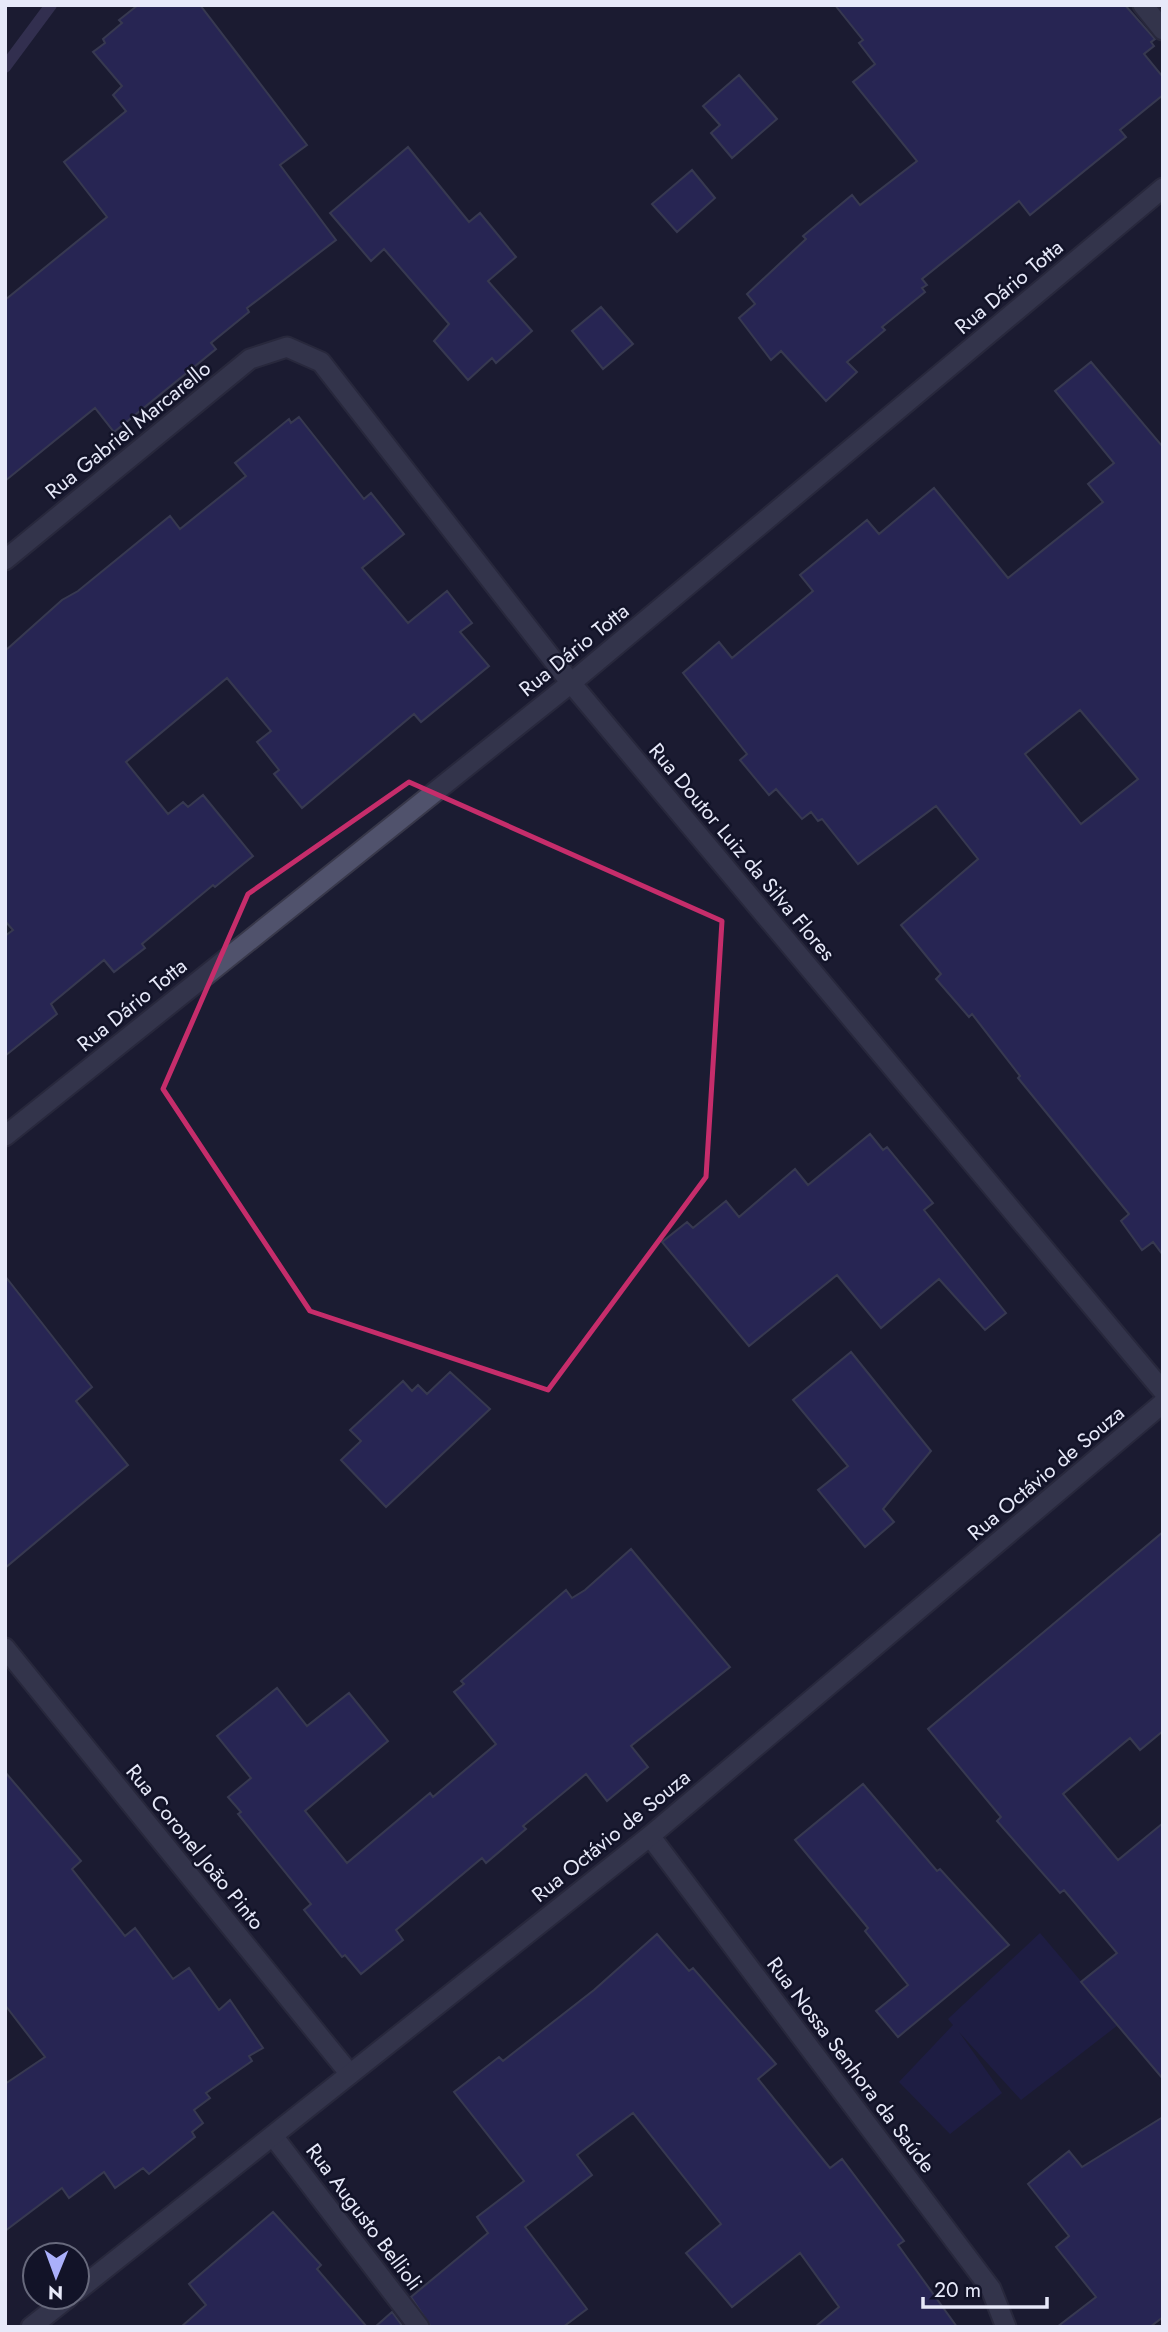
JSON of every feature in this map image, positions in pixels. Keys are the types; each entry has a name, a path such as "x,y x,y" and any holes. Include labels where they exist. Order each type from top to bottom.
{"street":[{"path":"1143,5 1163,30"},
{"name":"Rua Dário Totta","path":"5,1136 571,683 1163,188"},
{"name":"Rua Doutor Luiz da Silva Flores","path":"287,347 321,362 571,683 1163,1391"},
{"name":"Rua Gabriel Marcarello","path":"5,560 250,359 287,347"},
{"name":"Rua Octávio de Souza","path":"91,2280 650,1836 1163,1403"},
{"name":"Rua Coronel João Pinto","path":"5,1648 350,2074"},
{"name":"Rua Nossa Senhora da Saúde","path":"650,1836 991,2289 1006,2327"},
{"name":"Rua Augusto Bellioli","path":"273,2136 419,2327"},
{"path":"31,2327 51,2311"}],"highlighted area":[{"path":"409,782 722,921 706,1177 548,1390 310,1311 163,1089 248,894"}],"shaded area":[{"path":"1040,1933 1118,2025 1021,2100 959,2032 1002,2093 950,2134 899,2082 953,2025 948,2019"}],"building":[{"path":"138,5 200,5 307,145 280,165 336,240 247,308 249,312 211,343 216,349 114,432 95,408 5,481 5,300 107,217 64,162 126,111 113,95 122,86 93,52 105,43 103,39 122,23 119,20"},
{"path":"835,5 1125,5 1155,39 1151,42 1154,46 1144,54 1163,77 1163,95 1120,130 1126,137 1030,215 1019,201 922,279 927,285 922,288 925,292 882,327 885,330 847,362 857,372 826,401 781,351 771,360 739,318 755,304 747,294 806,239 803,236 852,195 860,205 917,161 853,82 875,64 859,43 863,40"},
{"path":"739,75 777,119 732,158 711,133 720,125 703,106"},
{"path":"408,147 469,222 480,213 516,257 488,281 532,331 496,363 492,358 468,380 434,341 449,324 384,249 371,261 330,213"},
{"path":"692,170 715,198 677,232 652,204"},
{"path":"601,307 633,344 603,369 572,331"},
{"path":"1091,362 1163,447 1163,1255 1153,1242 1142,1250 1121,1221 1129,1214 1018,1078 1020,1076 972,1014 969,1017 936,979 941,974 901,925 978,859 936,806 858,864 822,819 818,821 811,812 802,819 776,789 769,795 740,760 747,754 683,673 719,642 732,658 813,591 800,575 867,520 879,534 934,488 1008,578 1103,502 1088,484 1114,463 1055,391","holes":["1080,710 1138,779 1081,824 1025,754"]},
{"path":"299,417 364,499 371,493 404,534 362,568 408,623 447,591 472,623 460,632 489,666 421,722 414,714 302,808 274,774 279,770 257,742 271,731 227,678 126,762 168,814 183,802 188,807 203,795 253,856 215,887 213,885 142,944 145,948 114,972 104,960 51,1004 57,1014 5,1056 5,936 13,930 5,921 5,651 62,600 78,591 170,516 180,529 246,476 235,463 289,419 291,423"},
{"path":"870,1134 883,1150 887,1147 933,1203 924,1210 1006,1313 985,1330 939,1279 881,1328 837,1275 749,1346 662,1242 687,1222 693,1228 726,1201 739,1217 795,1169 808,1185"},
{"path":"5,1276 92,1387 76,1401 128,1465 5,1568"},
{"path":"851,1352 931,1451 883,1509 894,1522 865,1547 818,1490 848,1466 793,1400"},
{"path":"450,1372 490,1409 386,1507 341,1460 361,1441 350,1430 403,1381 412,1391 418,1385 427,1394"},
{"path":"1163,1532 1163,1731 1140,1750 1130,1738 1063,1794 1118,1860 1163,1823 1163,2079 1081,1982 1117,1953 1064,1890 1060,1893 997,1821 1001,1817 928,1729"},
{"path":"631,1549 730,1667 631,1746 648,1767 607,1801 586,1774 523,1826 526,1829 486,1863 482,1858 396,1930 403,1940 361,1974 345,1955 342,1957 304,1910 311,1904 238,1814 241,1812 228,1797 251,1778 217,1736 277,1688 307,1726 349,1693 388,1741 305,1811 347,1863 430,1793 433,1797 496,1744 454,1692 464,1684 461,1681 566,1590 572,1598 585,1590"},
{"path":"5,1772 81,1861 72,1869 125,1936 135,1928 173,1979 189,1968 219,2010 230,2000 263,2048 249,2056 252,2061 206,2093 210,2098 194,2110 203,2123 192,2132 195,2137 149,2174 143,2168 115,2188 104,2172 69,2198 62,2188 5,2231 5,2084 45,2057 5,2005"},
{"path":"863,1784 937,1871 940,1869 1009,1945 898,2037 876,2011 908,1985 865,1931 868,1928 795,1840"},
{"path":"657,1934 689,1971 693,1968 776,2064 758,2079 830,2168 842,2159 904,2241 898,2245 957,2327 815,2327 839,2307 800,2253 732,2307 686,2253 721,2224 633,2113 577,2155 592,2175 525,2227 587,2309 563,2327 431,2327 411,2297 488,2233 477,2217 524,2181 454,2092 499,2057 503,2061 594,1990"},
{"path":"1163,2117 1163,2317 1150,2327 1057,2327 1096,2297 1056,2247 1069,2236 1028,2184 1069,2151 1082,2167"},
{"path":"273,2212 321,2265 317,2269 367,2327 181,2327 206,2305 189,2284"},
{"path":"392,2312 403,2327 375,2327"}],"waterway":[{"path":"5,67 51,5"}]}
